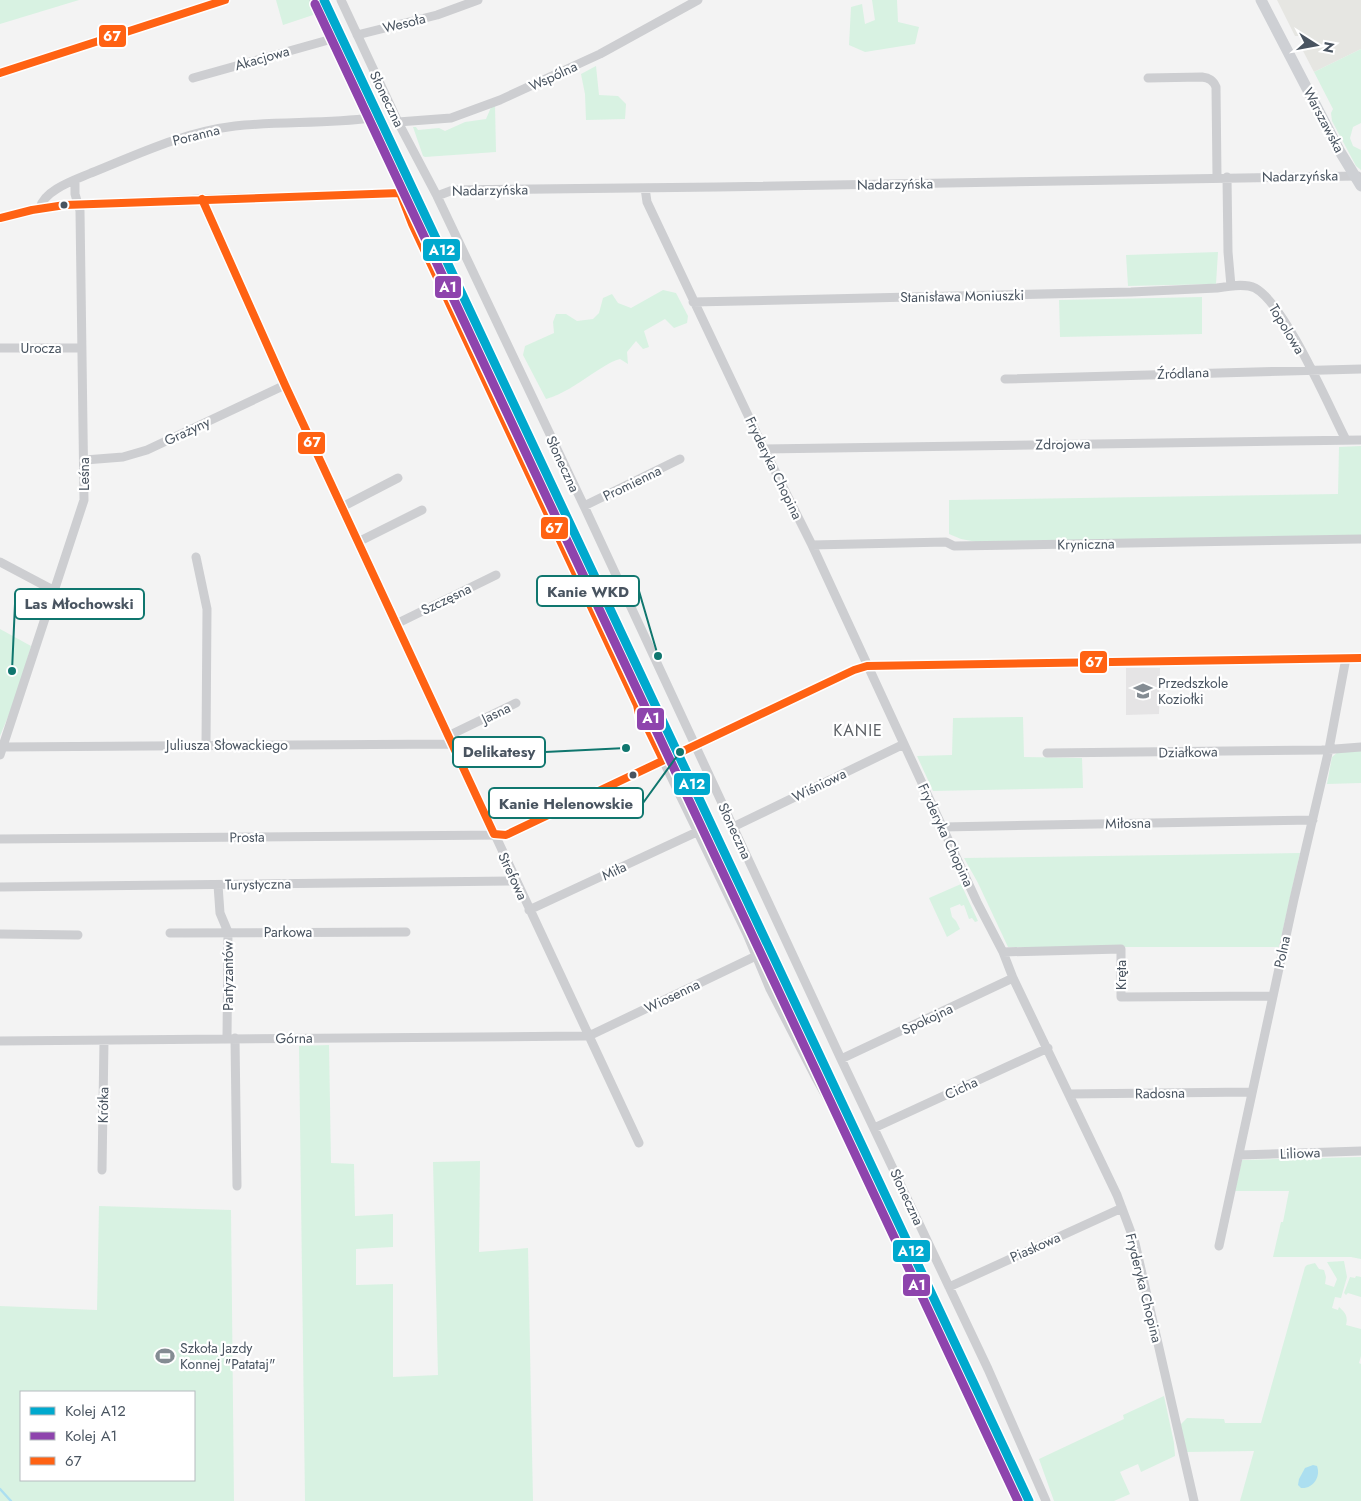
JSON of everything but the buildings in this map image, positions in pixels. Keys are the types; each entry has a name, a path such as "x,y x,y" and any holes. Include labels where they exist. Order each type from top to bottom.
{"main road":[{"name":"Warszawska","path":"1261,0 1338,150 1359,179"}],"street":[{"path":"0,73 224,0"},
{"path":"314,0 399,177 400,194 416,233 637,705 645,714 648,729 748,934 770,989 838,1116"},
{"name":"Słoneczna","path":"341,0 398,122 437,196 584,506 949,1287 1046,1501"},
{"name":"Wesoła","path":"357,35 438,15 478,0"},
{"name":"Wspólna","path":"398,122 452,118 500,100 600,54 698,0"},
{"name":"Akacjowa","path":"193,78 332,39"},
{"path":"1148,78 1202,77 1214,82 1216,87 1217,177"},
{"name":"Poranna","path":"40,208 43,199 49,194 75,180 177,138 234,126 371,118"},
{"name":"Nadarzyńska","path":"437,196 453,190 1317,175 1359,179"},
{"path":"1227,177 1228,252 1231,286"},
{"name":"Leśna","path":"1,751 84,503 79,204 75,194 75,180"},
{"name":"Fryderyka Chopina","path":"645,188 647,202 764,449 812,545 1122,1208 1135,1243 1194,1501"},
{"path":"0,218 40,208 79,204 400,194"},
{"name":"Strefowa","path":"202,199 285,385 639,1143"},
{"name":"Stanisława Moniuszki","path":"694,302 1131,292 1231,286"},
{"name":"Topolowa","path":"1231,286 1253,287 1267,296 1277,309 1311,369 1346,440"},
{"name":"Urocza","path":"0,348 82,348"},
{"name":"Źródlana","path":"1004,379 1361,369"},
{"name":"Grażyny","path":"84,460 123,457 147,450 285,385"},
{"name":"Zdrojowa","path":"764,449 1361,440"},
{"name":"Promienna","path":"584,506 680,460"},
{"path":"342,507 398,478"},
{"path":"358,542 422,510"},
{"name":"Kryniczna","path":"812,545 946,542 954,546 1361,539"},
{"path":"196,557 207,609 206,745"},
{"path":"0,562 54,590"},
{"name":"Szczęsna","path":"396,624 496,575"},
{"name":"Polna","path":"1219,1246 1272,996 1329,749 1346,658"},
{"name":"Prosta","path":"0,840 506,835 854,670 867,666 1361,658"},
{"name":"Jasna","path":"450,740 516,703"},
{"name":"Juliusza Słowackiego","path":"1,751 450,740"},
{"name":"Wiśniowa","path":"733,827 904,744"},
{"name":"Działkowa","path":"1047,753 1361,747"},
{"name":"Miłosna","path":"943,826 1313,820"},
{"name":"Miła","path":"529,910 699,831"},
{"name":"Turystyczna","path":"0,887 516,881"},
{"name":"Partyzantów","path":"218,885 220,913 228,932 237,1186"},
{"name":"Parkowa","path":"170,933 406,932"},
{"path":"0,934 78,935"},
{"name":"Kręta","path":"1003,952 1121,949 1121,997 1272,996"},
{"name":"Wiosenna","path":"588,1035 756,956"},
{"name":"Spokojna","path":"841,1059 1013,978"},
{"name":"Górna","path":"0,1041 588,1035"},
{"name":"Krótka","path":"102,1170 104,1041"},
{"name":"Cicha","path":"874,1128 1048,1048"},
{"name":"Radosna","path":"1069,1094 1251,1092"},
{"name":"Liliowa","path":"1239,1155 1361,1151"},
{"name":"Piaskowa","path":"949,1287 1122,1208"}],"shaded area":[{"path":"1277,0 1361,0 1361,49 1314,72 1302,49 1304,47 1299,36 1295,36"},
{"name":"Przedszkole Koziołki","path":"1126,668 1160,668 1159,714 1126,715"}],"green space":[{"path":"0,0 79,0 0,24"},
{"path":"276,0 310,0 316,14 283,25"},
{"path":"872,0 897,0 898,22 919,27 915,44 865,52 849,45 851,7 862,4 865,24 875,20"},
{"path":"1361,49 1361,123 1353,127 1350,138 1353,146 1361,150 1361,170 1356,166 1332,121 1331,113 1333,109 1314,72"},
{"path":"596,66 599,95 618,96 626,104 625,119 586,120 585,94 581,74"},
{"path":"492,105 495,105 496,152 423,156 413,127 416,127 418,130 439,128 445,131 465,122 486,119"},
{"path":"1218,252 1216,284 1128,286 1126,255"},
{"path":"663,290 676,293 688,316 687,323 674,328 665,319 644,331 649,347 643,349 636,341 627,352 628,364 620,359 612,362 570,388 546,399 523,355 525,346 554,333 553,322 556,314 566,314 577,321 593,319 599,313 603,298 612,294 618,303 631,308"},
{"path":"1202,297 1202,334 1060,337 1059,300"},
{"path":"1361,446 1361,535 977,542 961,539 949,534 949,500 1338,494 1339,447"},
{"path":"0,629 31,646 17,695 0,736"},
{"path":"1023,717 1024,757 1082,758 1083,788 933,791 917,756 952,755 953,718"},
{"path":"1339,751 1361,751 1361,783 1327,784 1332,757"},
{"path":"1300,853 1279,947 1008,947 964,858"},
{"path":"961,884 978,921 975,922 972,918 969,919 964,905 961,906 960,904 950,908 952,917 960,929 947,937 929,898"},
{"path":"329,1045 331,1163 354,1164 355,1216 393,1214 393,1247 356,1249 356,1285 393,1284 393,1377 438,1375 433,1162 480,1161 479,1252 528,1248 533,1501 305,1501 299,1046"},
{"path":"1361,1157 1361,1259 1351,1257 1273,1257 1289,1191 1235,1191 1242,1160"},
{"name":"Szkoła Jazdy Konnej \"Patataj\"","path":"99,1206 231,1210 234,1501 0,1501 0,1306 97,1310"},
{"path":"1344,1261 1347,1277 1341,1298 1335,1297 1332,1308 1338,1310 1339,1307 1343,1311 1347,1317 1346,1325 1361,1329 1361,1356 1359,1363 1361,1364 1361,1501 1240,1501 1254,1451 1187,1452 1180,1425 1187,1418 1224,1419 1225,1423 1261,1423 1305,1267 1315,1263 1319,1269 1324,1270 1325,1284 1334,1287 1337,1279 1327,1262"},
{"path":"1356,1276 1361,1277 1361,1297 1344,1293 1350,1277 1355,1278"},
{"path":"1164,1396 1175,1456 1141,1472 1138,1464 1120,1472 1130,1494 1114,1501 1054,1501 1039,1459 1124,1419 1123,1415"}],"water":[{"path":"1313,1465 1317,1466 1318,1470 1315,1482 1309,1487 1301,1488 1298,1485 1299,1479 1305,1468"}],"waterway":[{"path":"0,1489 11,1501"}],"rail line":[{"name":"A12","path":"324,0 1029,1501"},
{"name":"A1","path":"315,4 1018,1501"}],"transit line":[{"name":"67","path":"0,73 225,0"},
{"name":"67","path":"0,218 32,210 65,205 400,193 412,224 637,705 640,719 648,729 663,760"},
{"name":"67","path":"202,199 285,385 494,834 506,835 854,670 867,666 1361,658"}],"place":[{"name":"Kanie WKD","path":"658,656"},
{"name":"Las Młochowski","path":"12,671"},
{"name":"Przedszkole Koziołki","path":"1143,691"},
{"name":"Delikatesy","path":"626,748"},
{"name":"Kanie Helenowskie","path":"680,752"},
{"name":"Szkoła Jazdy Konnej \"Patataj\"","path":"165,1356"}],"district":[{"name":"KANIE","path":"858,730"}]}
